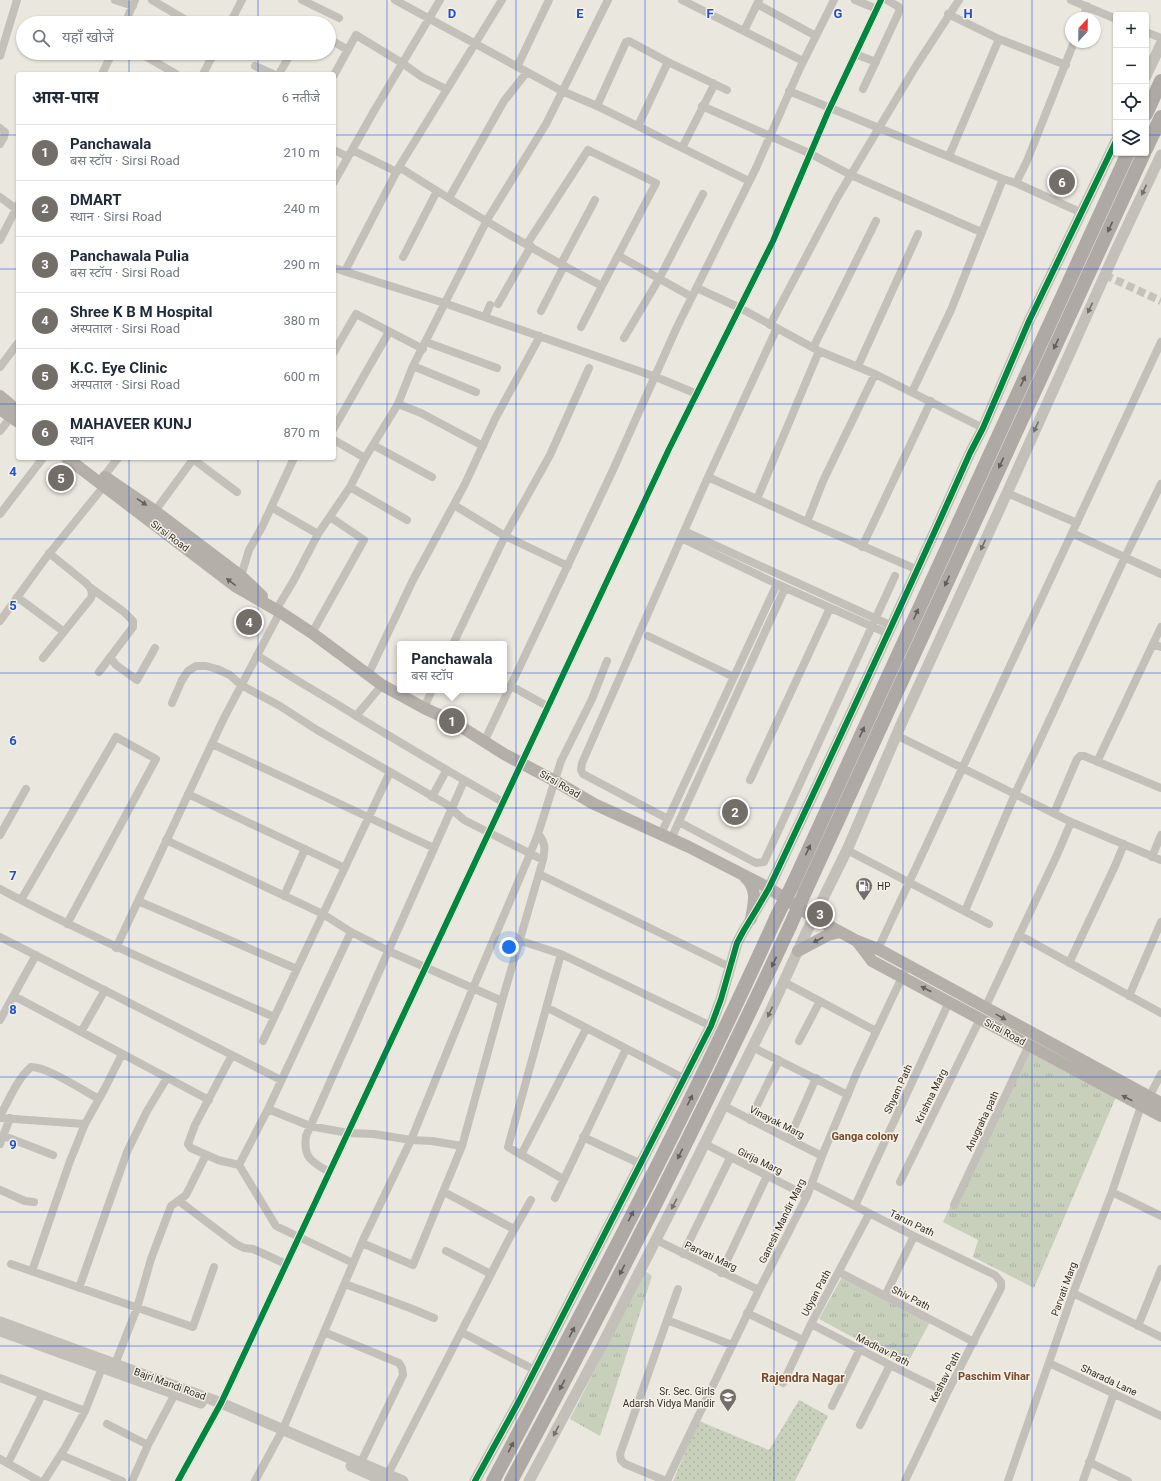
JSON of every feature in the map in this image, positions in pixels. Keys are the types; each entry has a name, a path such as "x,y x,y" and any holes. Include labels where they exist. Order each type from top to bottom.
{"highway":[{"path":"1149,107 1161,81"},
{"path":"1149,143 1161,117"},
{"path":"493,1481 583,1310 735,1009 1127,156"},
{"path":"511,1481 651,1214 747,1020 1143,156"}],"main road":[{"path":"0,396 16,417"},
{"path":"0,409 16,417"},
{"name":"Sirsi Road","path":"70,460 155,511 241,576 278,611"},
{"name":"Sirsi Road","path":"82,460 103,481 235,586 312,633 382,685 424,708 452,721 484,742 522,762 594,804 666,836 768,888 813,917 840,932 878,949 904,971 949,1002 983,1013 1029,1045 1145,1101 1161,1103"},
{"path":"744,876 750,882 755,895 751,919"},
{"path":"798,952 828,935 840,932"},
{"name":"Sirsi Road","path":"855,940 872,961 904,971 983,1013 1145,1101 1161,1116"}],"street":[{"path":"0,56 17,0"},
{"path":"115,0 134,3 128,16"},
{"path":"152,0 179,16"},
{"path":"234,16 242,0"},
{"path":"302,0 316,3 336,16"},
{"path":"394,0 517,67 749,182"},
{"path":"336,178 440,0"},
{"path":"345,271 398,169 502,0"},
{"path":"517,67 549,0"},
{"path":"116,948 212,744 294,580 318,534 350,487 365,458 398,404 413,366 487,220 546,124 608,0"},
{"path":"682,0 695,3 744,31 803,61"},
{"path":"484,742 656,377 677,327 749,182 803,61 834,0"},
{"path":"855,0 877,9"},
{"path":"178,1481 219,1406 669,449 773,241 830,108 881,0"},
{"path":"863,89 900,12 899,7 887,0"},
{"path":"668,819 583,774 581,770 582,763 773,326 819,232 916,66 958,0"},
{"path":"1071,0 1113,18"},
{"path":"744,31 758,2 816,36"},
{"path":"1085,12 1087,6"},
{"path":"948,14 999,39 1066,64"},
{"path":"1149,33 1161,38"},
{"path":"336,72 356,35 422,77 446,89"},
{"path":"949,156 999,39"},
{"path":"597,106 626,42 629,41 668,62 727,90"},
{"path":"336,44 348,50"},
{"path":"1149,70 1161,44"},
{"path":"1016,183 1027,160 1072,48"},
{"path":"855,54 876,62"},
{"path":"103,72 109,60"},
{"path":"152,60 173,72"},
{"path":"204,72 210,60"},
{"path":"280,72 287,60"},
{"path":"638,126 668,62"},
{"path":"255,66 268,72"},
{"path":"449,198 504,101 527,72"},
{"path":"682,148 713,87 712,83"},
{"path":"789,91 1016,183 1082,213"},
{"path":"702,106 810,154 851,176 981,232"},
{"path":"0,128 5,132 4,138 0,144"},
{"path":"476,1481 535,1370 711,1026 721,999 737,943 768,888 891,630 1030,321 1113,147"},
{"path":"336,150 398,169 562,265 602,286"},
{"path":"485,317 494,305 588,150 656,184 581,327"},
{"path":"529,1481 604,1341 705,1144 784,982 813,917 847,850 896,735 1007,493 1058,377 1161,155"},
{"path":"912,392 951,310 1003,179"},
{"path":"403,257 437,191"},
{"path":"624,338 659,279 703,194"},
{"path":"0,197 16,206"},
{"path":"541,311 562,265 595,200"},
{"path":"0,240 16,209"},
{"path":"756,499 816,349 876,221"},
{"path":"858,366 918,234"},
{"path":"619,256 692,297"},
{"path":"336,269 540,336 656,377 696,394"},
{"path":"697,288 740,308 816,349 876,374 983,428"},
{"path":"336,349 356,314 389,332 424,345 497,368"},
{"path":"336,425 389,332"},
{"path":"368,674 392,622 454,505 495,419 540,336"},
{"path":"878,949 1161,342"},
{"path":"0,367 16,346"},
{"path":"413,366 476,392"},
{"path":"454,641 504,536 550,455 589,368"},
{"path":"807,522 823,481 876,374"},
{"path":"862,547 931,401"},
{"path":"398,404 421,413 483,446"},
{"path":"0,431 16,417"},
{"path":"336,441 365,458"},
{"path":"373,445 432,477"},
{"path":"0,514 41,460"},
{"path":"1,617 103,481 117,460"},
{"path":"155,511 192,460"},
{"path":"194,460 237,492"},
{"path":"241,576 249,550 293,460"},
{"path":"708,477 862,547 918,570"},
{"path":"965,912 1016,794 1125,557 1161,484"},
{"path":"350,487 407,520"},
{"path":"1007,493 1077,523"},
{"path":"454,505 504,536 568,566"},
{"path":"271,507 318,534"},
{"path":"312,633 364,540 330,517"},
{"path":"1072,532 1161,574"},
{"path":"682,535 781,586 830,608 873,622"},
{"path":"682,535 891,630"},
{"path":"49,553 86,582 91,588 124,612 133,621 133,627 99,672"},
{"path":"679,822 756,863 764,862 895,576"},
{"path":"666,836 668,819 734,677 781,586"},
{"path":"666,836 679,822 781,586"},
{"path":"42,658 91,598 91,588"},
{"path":"17,597 63,631"},
{"path":"750,780 830,608"},
{"path":"1097,762 1157,645 1161,627"},
{"path":"648,636 734,677"},
{"path":"110,657 116,665 137,680 155,648"},
{"path":"257,655 446,771 503,802"},
{"path":"255,1481 281,1432 353,1263 411,1140 538,834 561,762 592,699 608,661"},
{"path":"172,703 188,671 196,666 206,666 218,669 230,675 241,685 280,706 324,734 452,809 464,820 543,860"},
{"path":"356,716 382,685"},
{"path":"511,686 547,706"},
{"path":"424,708 431,693"},
{"path":"896,735 1071,822 1161,860"},
{"path":"21,900 116,737 156,759 67,924"},
{"path":"212,744 434,848"},
{"path":"1054,813 1077,759 1080,756 1084,756 1161,788"},
{"path":"432,797 446,771"},
{"path":"263,1041 390,772"},
{"path":"329,1172 309,1158 304,1148 306,1136 464,781"},
{"path":"0,835 26,789"},
{"path":"188,794 345,868"},
{"name":"Krishna Marg","path":"900,1182 983,1013 1058,855 1071,822"},
{"path":"362,1244 413,1265 462,1146 502,1001 540,874 545,846 538,834"},
{"path":"1152,857 1161,836"},
{"path":"166,840 323,914 351,932 388,950 502,1001"},
{"path":"1069,963 1124,844"},
{"path":"284,896 305,849"},
{"path":"847,850 989,924"},
{"path":"540,874 730,967"},
{"path":"0,889 116,948 274,1017"},
{"path":"138,901 297,969"},
{"path":"1129,996 1161,922"},
{"path":"239,1165 268,1109 351,932"},
{"path":"1019,935 1161,1013"},
{"path":"0,937 281,1080"},
{"path":"520,941 561,954 711,1026"},
{"path":"561,954 548,1008 508,1147 563,1179"},
{"path":"1,1017 36,955"},
{"name":"Ganesh Mandir Marg","path":"666,1481 759,1290 807,1196 848,1095 904,971"},
{"path":"784,982 876,1031"},
{"path":"81,1032 105,990"},
{"path":"14,996 209,1100"},
{"path":"800,1041 820,1001"},
{"name":"Shyam Path","path":"855,1206 949,1002"},
{"path":"548,1008 685,1079"},
{"path":"521,1155 586,1028"},
{"name":"Anugraha path","path":"954,1206 1029,1045"},
{"path":"752,1047 848,1095"},
{"path":"555,1198 626,1049"},
{"path":"32,1271 70,1161 85,1124 122,1054"},
{"path":"232,1055 195,1125 188,1144 191,1148 206,1155 226,1163 239,1165"},
{"path":"750,1120 779,1060"},
{"path":"85,1124 0,1117 19,1082 31,1067 38,1067 47,1071 99,1099"},
{"name":"Parvati Marg","path":"1008,1481 1073,1293 1145,1101 1161,1074"},
{"path":"79,1288 127,1152 147,1111 167,1078"},
{"path":"789,1140 816,1078"},
{"name":"Vinayak Marg","path":"724,1106 822,1156"},
{"path":"268,1109 310,1126 348,1133 374,1134 462,1146"},
{"path":"10,1118 2,1140 53,1155"},
{"path":"583,1137 641,1164"},
{"name":"Girija Marg","path":"705,1144 807,1196"},
{"path":"102,1368 115,1364 137,1308 151,1258 164,1222 172,1206 186,1195 206,1155"},
{"path":"683,1254 730,1158"},
{"path":"239,1165 276,1226 353,1263"},
{"path":"721,1273 767,1176"},
{"name":"Tarun Path","path":"812,1184 869,1214 996,1275 1001,1282"},
{"path":"0,1190 26,1201 34,1202"},
{"path":"444,1192 514,1229"},
{"path":"1112,1192 1161,1216"},
{"path":"281,1432 382,1479 461,1332 514,1229 531,1200"},
{"path":"179,1201 236,1244 244,1248 253,1249 286,1264"},
{"name":"Udyan Path","path":"783,1383 811,1324 869,1214"},
{"path":"885,1296 914,1236"},
{"name":"Parvati Marg","path":"656,1240 721,1273 759,1290"},
{"path":"446,1251 491,1274"},
{"path":"10,1264 193,1327 214,1267"},
{"path":"1138,1326 1161,1269"},
{"name":"Shiv Path","path":"839,1272 974,1342"},
{"name":"Keshav Path","path":"905,1481 947,1392 1001,1288 1001,1282"},
{"path":"345,1284 434,1318"},
{"path":"666,1481 625,1464 621,1460 620,1454 678,1289"},
{"path":"1073,1293 1161,1337"},
{"path":"748,1313 803,1340"},
{"path":"667,1320 732,1345"},
{"name":"Bajri Mandi Road","path":"0,1322 115,1364 281,1432 361,1462 382,1479 403,1481"},
{"name":"Madhav Path","path":"811,1324 890,1365 947,1392"},
{"path":"0,1331 102,1368 177,1390 148,1445 132,1481"},
{"path":"324,1332 399,1363 402,1368 403,1375 361,1462"},
{"path":"461,1332 535,1370"},
{"path":"832,1406 860,1349"},
{"name":"Sharada Lane","path":"1049,1363 1160,1414"},
{"path":"860,1425 890,1365"},
{"path":"44,1481 61,1455 85,1411 102,1368"},
{"path":"0,1378 85,1411"},
{"path":"1083,1481 1114,1393"},
{"path":"8,1463 42,1395"},
{"path":"107,1424 148,1445"},
{"path":"61,1455 122,1481"},
{"path":"0,1459 39,1481"},
{"path":"1089,1462 1128,1481"}],"green space":[{"path":"1025,1049 1116,1097 1034,1288 973,1257 978,1240 943,1222"},
{"path":"645,1271 652,1276 600,1436 570,1419"},
{"path":"842,1277 930,1322 906,1366 819,1319"},
{"path":"799,1400 828,1416 795,1481 673,1481 699,1421 769,1450"}],"tunnel":[{"path":"1105,275 1161,301"}],"cycle path":[{"path":"178,1481 221,1403 669,449 773,241 828,112 881,0"},
{"path":"475,1481 519,1401 711,1026 721,999 737,943 769,888 871,671 970,453 983,428 1029,321 1113,147"}],"place":[{"name":"MAHAVEER KUNJ","path":"1062,182"},
{"name":"K.C. Eye Clinic","path":"61,478"},
{"name":"Shree K B M Hospital","path":"249,622"},
{"name":"Panchawala","path":"452,721"},
{"name":"DMART","path":"735,812"},
{"name":"HP","path":"864,901"},
{"name":"Panchawala Pulia","path":"820,914"},
{"name":"Sr. Sec. Girls Adarsh Vidya Mandir","path":"728,1412"}],"district":[{"name":"Ganga colony","path":"865,1136"},
{"name":"Paschim Vihar","path":"994,1376"},
{"name":"Rajendra Nagar","path":"803,1378"}]}
